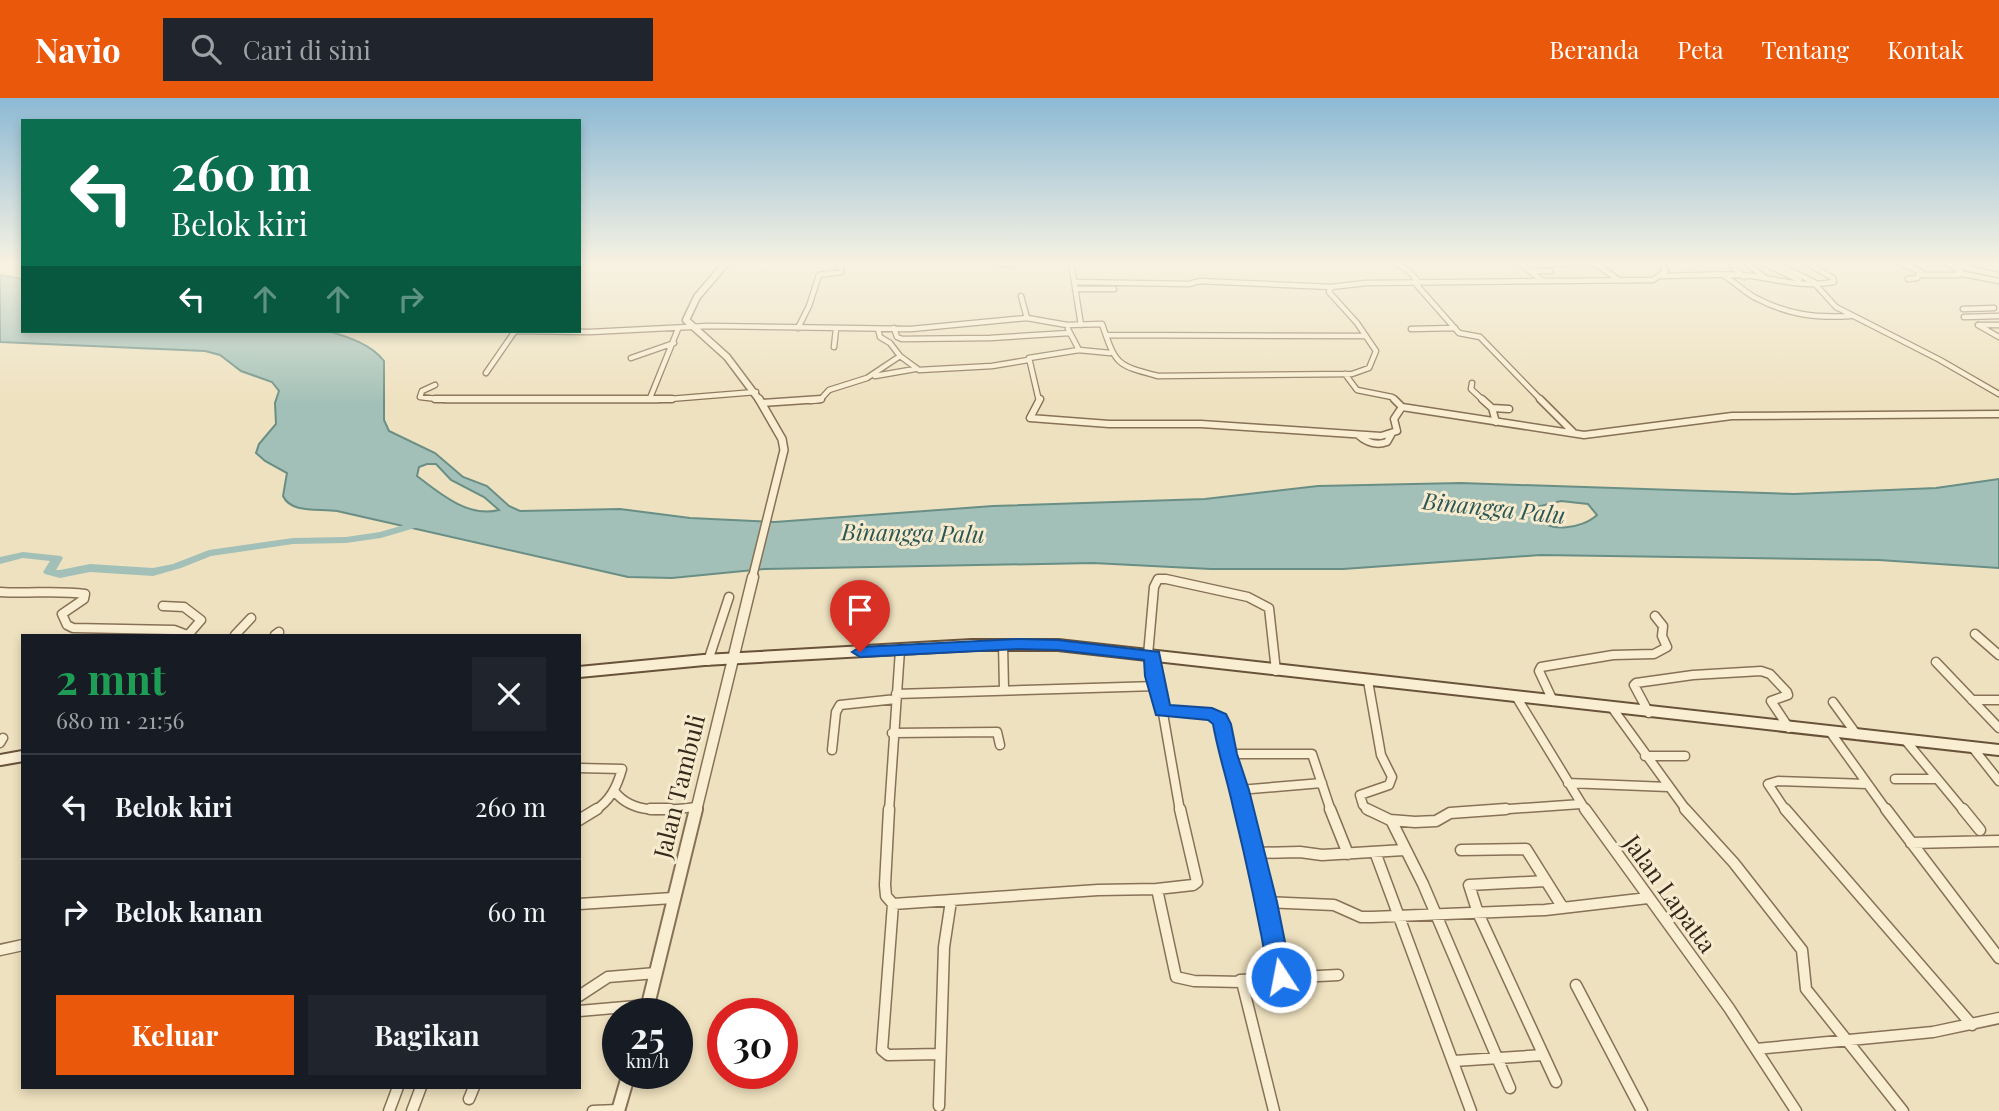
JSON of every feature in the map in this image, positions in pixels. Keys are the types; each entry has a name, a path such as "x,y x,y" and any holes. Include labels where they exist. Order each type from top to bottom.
{"main road":[{"path":"581,672 733,659 1003,644 1058,645 1999,750"},
{"path":"0,760 21,756"}],"street":[{"path":"689,309 685,314 686,320 696,328"},
{"path":"798,328 808,309"},
{"path":"1025,309 1027,318"},
{"path":"1078,309 1081,325"},
{"path":"581,330 894,328 1027,318 1068,325 1102,324 1110,354 1114,359 1130,369 1158,376 1362,372 1371,365 1376,351 1344,309"},
{"path":"1439,309 1462,334 1480,337 1574,433"},
{"path":"1783,309 1816,318 1854,316"},
{"path":"1841,309 1999,394"},
{"path":"1964,317 1999,316"},
{"path":"1068,325 1069,333 1079,350"},
{"path":"1999,325 1978,325 1999,335"},
{"path":"940,326 941,337"},
{"name":"Jalan Tambuli","path":"650,998 784,450 783,442 756,392 734,365 696,328"},
{"path":"834,347 836,328"},
{"path":"878,328 880,337 890,343 900,356 916,369"},
{"path":"894,328 900,339 990,338 1069,333"},
{"path":"1412,329 1455,328"},
{"path":"650,398 678,329"},
{"path":"486,373 514,333"},
{"path":"1106,335 1366,336"},
{"path":"631,358 674,343"},
{"path":"762,403 820,400 829,390 869,377 916,369 992,366 1028,360 1037,355 1079,350 1110,354"},
{"path":"869,377 900,356"},
{"path":"1028,360 1040,399 1030,418 1109,424 1201,424 1320,434 1357,434 1368,443 1380,444 1387,442 1397,431 1394,419 1402,407"},
{"path":"1345,374 1355,389 1392,397 1402,407 1574,433 1603,434 1686,420 1732,416 1999,414"},
{"path":"1472,383 1470,387 1474,393 1492,408 1496,422"},
{"path":"435,385 422,391 420,397 454,400 678,399 756,392"},
{"path":"1492,408 1509,408"},
{"path":"1398,416 1417,409"},
{"path":"893,904 1073,891 1193,886 1196,882 1174,794 1163,710 1150,656 1154,587 1158,579 1248,597 1269,608 1276,671"},
{"path":"0,592 32,594 65,591 85,594 84,599 62,614 67,625 73,628 174,630 185,634"},
{"path":"708,661 729,597"},
{"path":"163,606 184,607 201,620 189,634"},
{"path":"1553,702 1539,671 1541,667 1613,655 1660,653 1667,647 1662,636 1663,626 1655,616"},
{"path":"236,634 251,618"},
{"path":"1975,634 1999,655"},
{"path":"1003,644 1004,689"},
{"path":"900,650 892,733 885,885 886,896 893,904 883,1050 888,1055 940,1054"},
{"path":"1936,662 1999,729"},
{"path":"1649,713 1634,685 1636,683 1693,675 1761,671 1770,674 1787,692 1788,695 1771,701 1790,728"},
{"path":"1368,681 1373,717 1383,744 1381,753 1392,777 1389,785 1363,792 1359,798 1370,812 1391,820 1435,821 1450,813 1581,804"},
{"path":"832,750 836,712 840,705 896,697 1004,689 1157,686"},
{"name":"Jalan Lapatta","path":"1517,698 1581,804 1756,1049 1796,1111"},
{"path":"1972,700 1999,700"},
{"path":"1833,702 1857,735"},
{"path":"1613,709 1688,814 1734,863 1801,950 1805,957 1802,981 1806,989 1903,1111"},
{"path":"1163,710 1220,718 1227,754 1255,853 1281,977"},
{"path":"892,733 997,732 1000,744"},
{"path":"1831,733 1999,958"},
{"path":"1906,741 1980,830"},
{"path":"1973,748 1999,781"},
{"path":"1227,754 1307,752 1315,761 1348,854"},
{"path":"1645,756 1685,755"},
{"path":"581,768 621,767 616,797 637,808 696,807"},
{"path":"1895,779 1935,779"},
{"path":"1867,784 1785,781 1768,784 1786,811 1972,1025"},
{"path":"1239,790 1322,783"},
{"path":"1568,783 1668,787"},
{"path":"581,819 599,808 603,800 615,792"},
{"path":"1391,820 1435,913 1510,1088"},
{"path":"1911,843 1998,841"},
{"path":"1461,850 1525,849 1563,908"},
{"path":"1255,853 1348,854 1404,850"},
{"path":"1375,852 1471,1111"},
{"path":"1546,881 1470,884 1469,889 1556,1082"},
{"path":"1157,889 1176,976 1194,981 1338,975"},
{"path":"581,904 673,898"},
{"path":"1266,902 1334,905 1361,917 1563,908 1648,898"},
{"path":"939,1106 943,1027 942,944 951,901"},
{"path":"0,950 21,946"},
{"path":"581,995 608,977 656,973"},
{"path":"1240,980 1274,1111"},
{"path":"1576,985 1642,1111"},
{"path":"581,1010 602,1010"},
{"path":"1756,1049 1933,1032 1999,1018"},
{"path":"1454,1061 1543,1055"},
{"path":"389,1111 397,1089"},
{"path":"412,1111 420,1089"},
{"path":"469,1099 473,1089"},
{"path":"593,1111 618,1111 624,1089"}],"water":[{"name":"Binangga Palu","path":"0,309 21,309 21,333 334,333 359,342 384,361 384,420 389,431 435,453 463,477 487,486 509,506 520,511 620,509 690,518 775,522 993,506 1205,499 1318,486 1461,483 1794,494 1936,488 1999,479 1999,568 1879,560 1540,555 1343,569 1211,569 1093,563 764,569 672,578 628,577 337,511 292,506 283,496 287,473 256,453 259,444 276,424 275,403 279,391 272,382 241,371 220,355 205,351 0,342","holes":["436,464 451,480 484,497 499,510 487,512 465,507 444,496 417,476 419,467","1561,501 1588,504 1597,515 1583,524 1564,528 1547,525 1535,513 1536,507"]}],"waterway":[{"path":"0,561 23,555 57,558 49,572 60,574 90,568 153,572 209,553 293,541 346,540 381,535 421,523"}],"route":[{"path":"860,652 1018,644 1058,645 1153,656 1154,676 1163,710 1220,718 1266,902 1281,977"}]}
